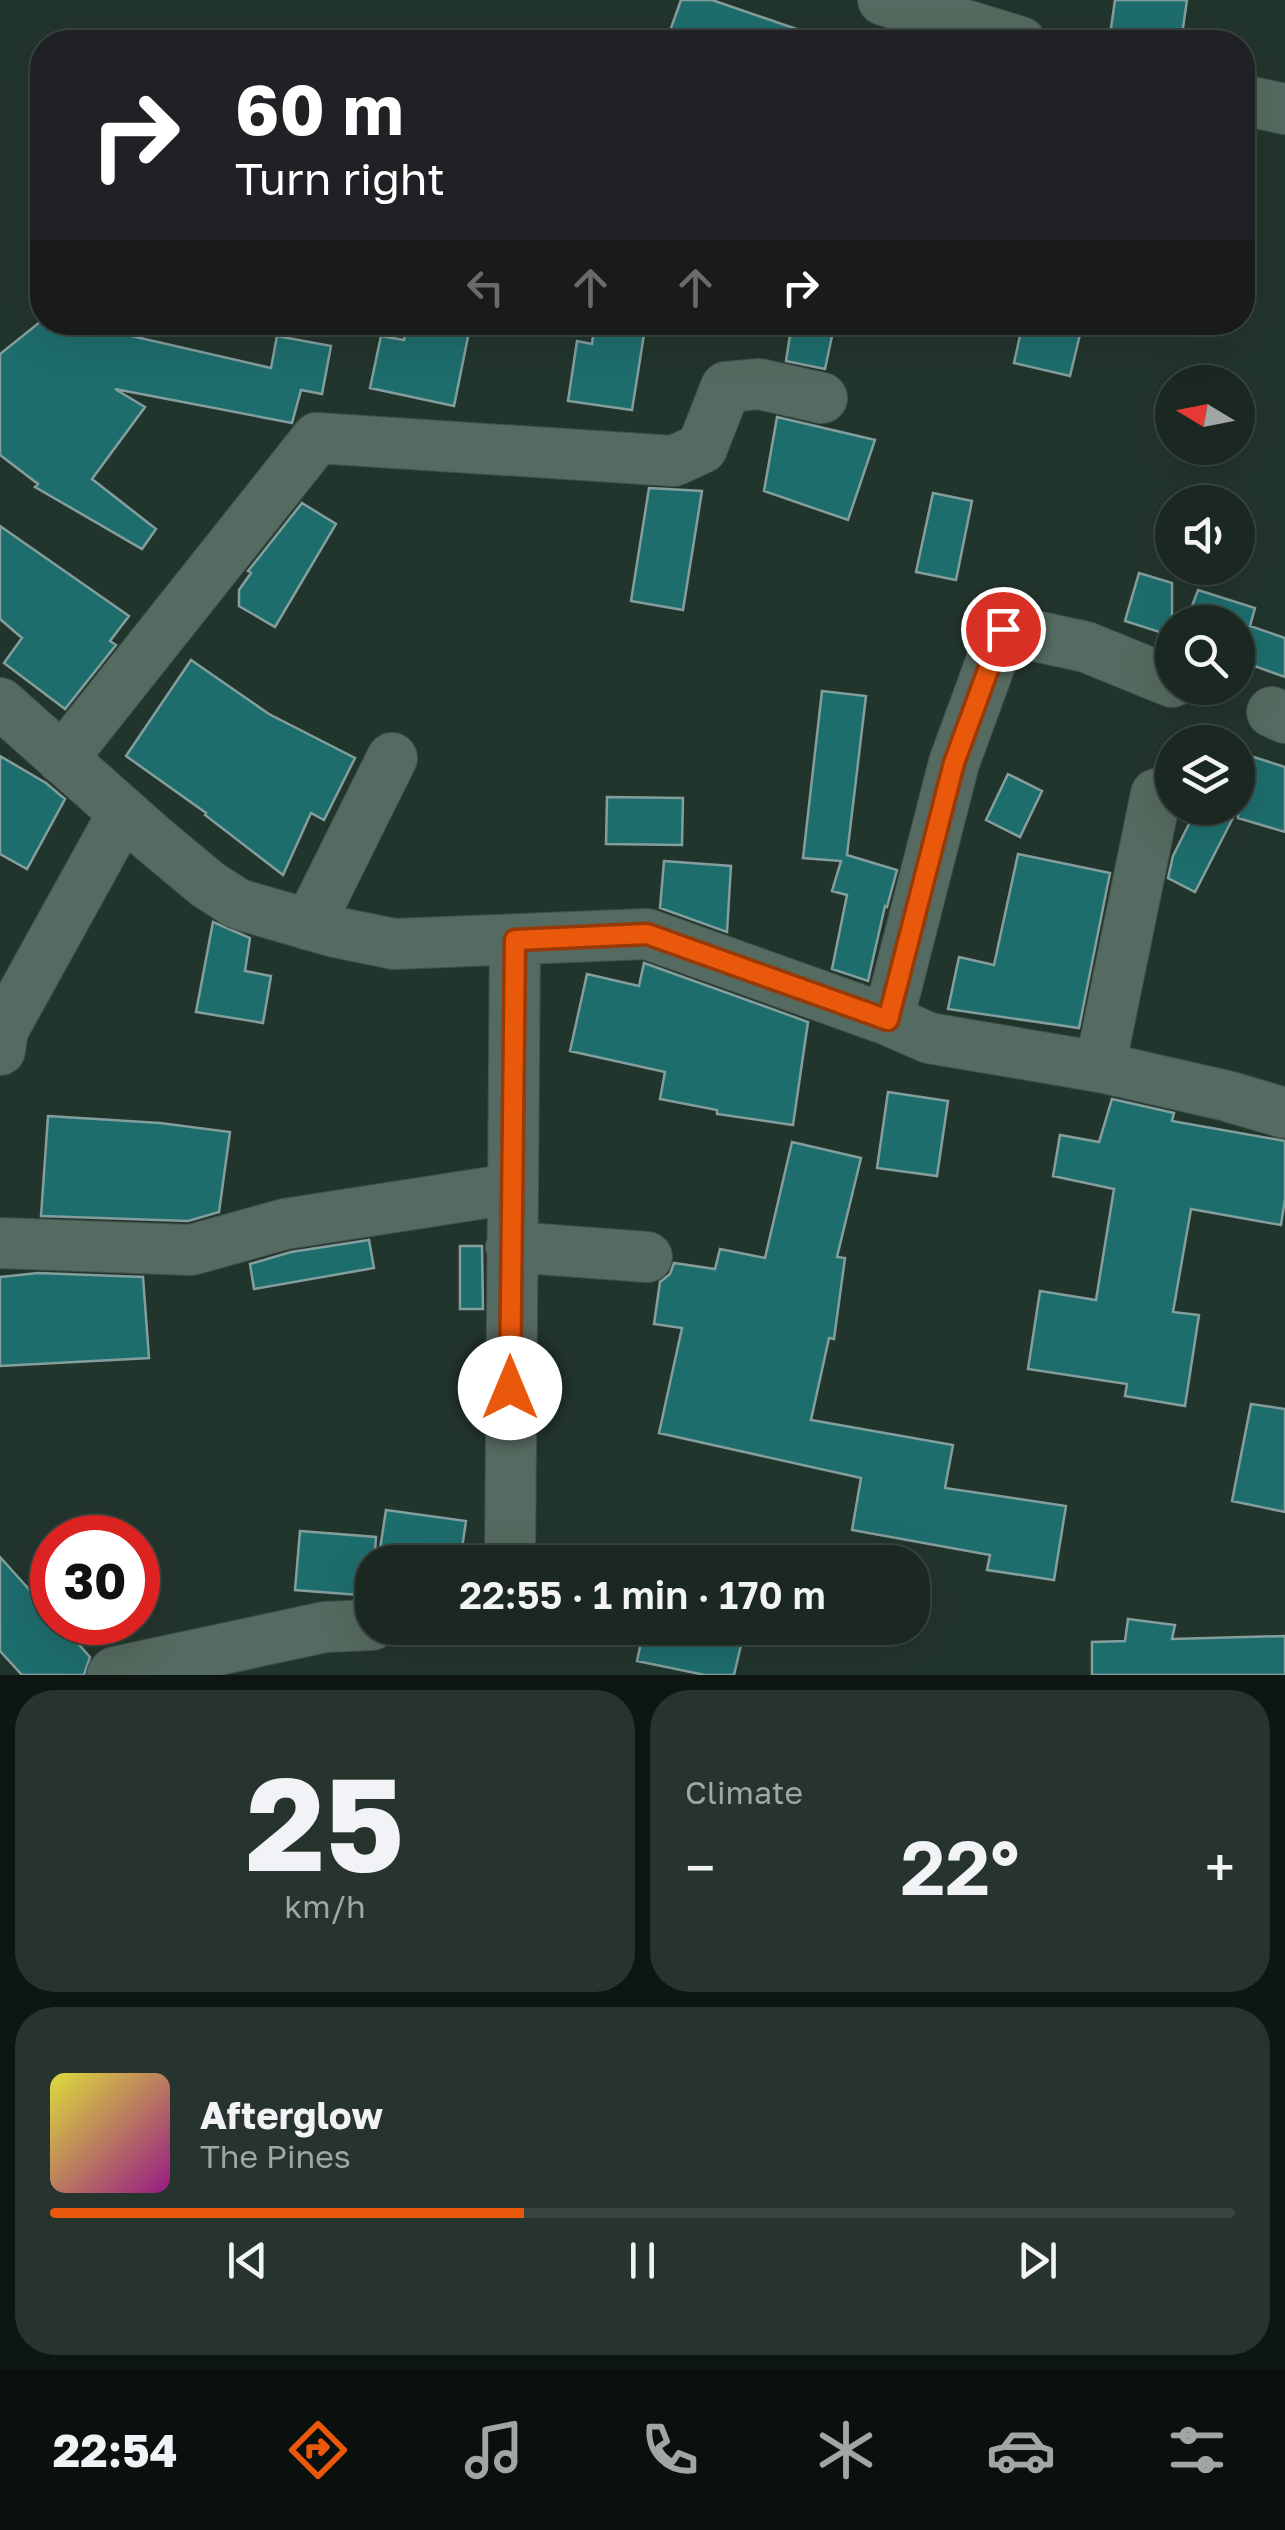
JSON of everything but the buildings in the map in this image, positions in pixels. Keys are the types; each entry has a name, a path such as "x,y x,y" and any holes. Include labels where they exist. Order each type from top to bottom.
{"street":[{"path":"883,0 982,30"},
{"path":"1255,102 1285,108"},
{"path":"62,759 318,438 674,461 702,448 726,387 759,384 822,398"},
{"path":"888,1020 954,763 1003,629 1086,647 1155,674"},
{"path":"0,703 207,884 238,904 394,944 647,934 930,1038 1100,1068 1285,1113"},
{"path":"309,925 392,758"},
{"path":"1100,1068 1155,799"},
{"path":"0,1050 3,1030 123,813"},
{"path":"510,1545 515,940"},
{"path":"0,1243 190,1250 286,1224 511,1189"},
{"path":"511,1247 647,1257"},
{"path":"112,1675 325,1627 355,1626"}],"route":[{"path":"510,1388 515,940 647,934 888,1020 954,763 1003,629"}]}
